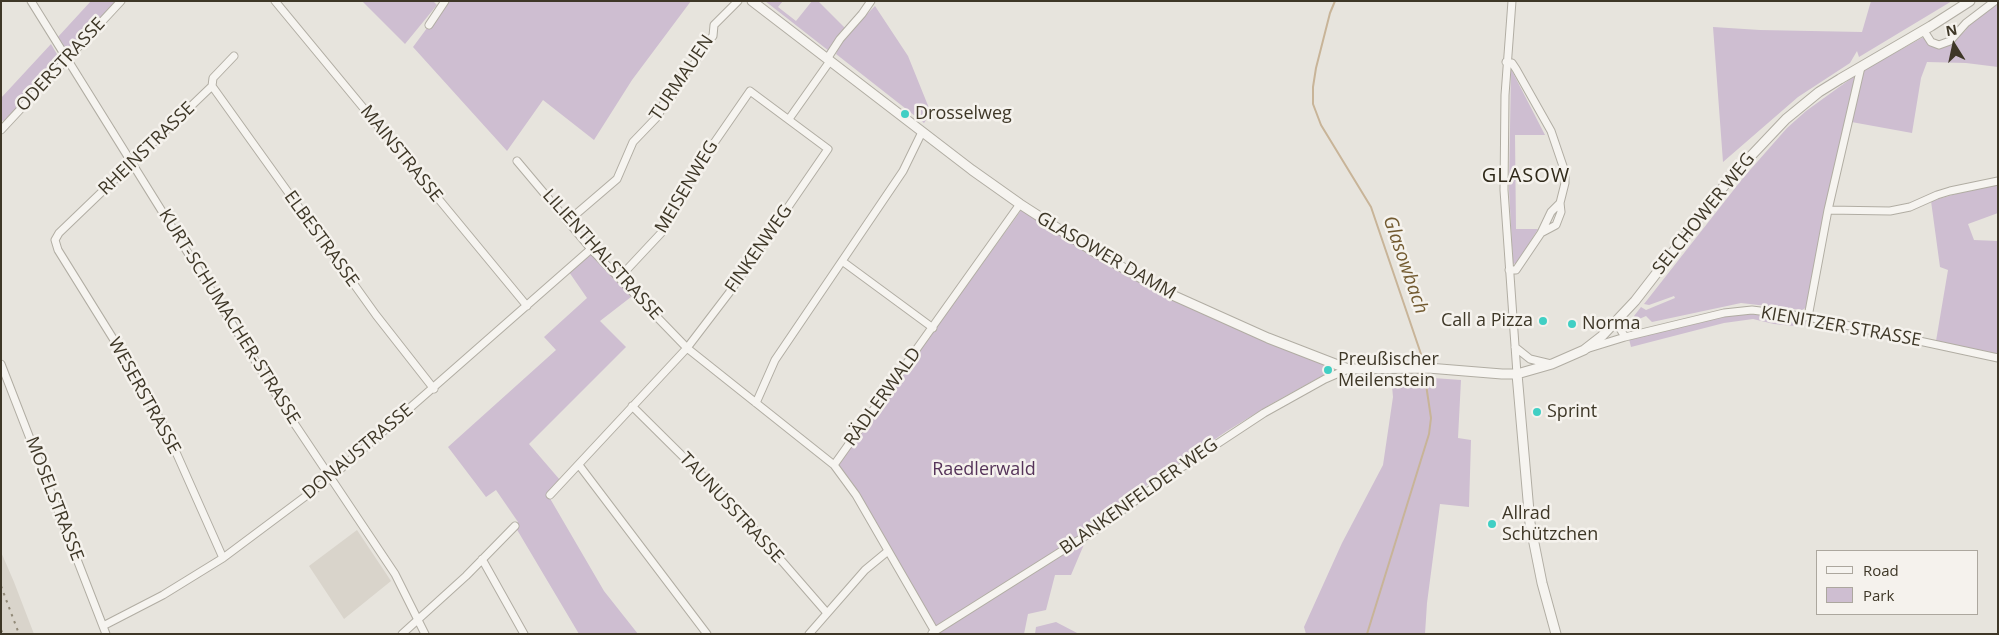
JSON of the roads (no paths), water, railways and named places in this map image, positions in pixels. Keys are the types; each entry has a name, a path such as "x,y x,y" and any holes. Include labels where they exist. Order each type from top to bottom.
{"street":[{"name":"KURT-SCHUMACHER-STRASSE","path":"31,1 330,478 395,574 425,634"},
{"name":"ODERSTRASSE","path":"2,129 121,1"},
{"name":"MAINSTRASSE","path":"275,1 527,306"},
{"path":"428,25 445,1"},
{"name":"TURMAUEN","path":"568,221 617,179 633,142 658,116 664,103 676,92 681,77 695,63 699,51 713,36 714,25 738,1"},
{"name":"GLASOWER DAMM","path":"752,1 922,132 1020,204 1093,251 1170,294 1268,338 1348,370 1417,367 1517,374"},
{"path":"789,119 840,39 871,1"},
{"path":"1512,1 1506,62 1504,190 1509,270 1530,523 1542,583 1556,634"},
{"name":"SELCHOWER WEG","path":"1517,374 1552,364 1584,350 1602,336 1666,262 1720,190 1786,119 1802,106 1861,67 1924,31 1970,1"},
{"path":"1924,31 1931,42 1938,45 1950,41 1966,23 1995,1"},
{"name":"RHEINSTRASSE","path":"55,240 59,233 212,86 213,78 234,56"},
{"path":"1506,62 1512,63 1516,69 1555,140 1565,172 1565,183 1560,203 1561,212 1556,225 1541,232"},
{"path":"1808,317 1828,210 1861,67"},
{"name":"ELBESTRASSE","path":"212,86 376,315 434,389"},
{"name":"MEISENWEG","path":"619,278 663,231 694,172 750,91 789,119"},
{"name":"FINKENWEG","path":"550,495 687,348 729,293 828,149 789,119"},
{"path":"756,403 775,360 903,172 922,132"},
{"name":"LILIENTHALSTRASSE","path":"517,161 619,278 687,348 834,465 856,495 933,632"},
{"path":"1828,210 1890,211 1910,207 1937,194 1998,181"},
{"path":"1509,270 1516,270 1541,232 1551,212 1560,203"},
{"name":"RÄDLERWALD","path":"834,465 1020,204"},
{"name":"WESERSTRASSE","path":"55,240 58,250 132,370 167,432 223,558"},
{"name":"DONAUSTRASSE","path":"103,626 163,595 223,558 330,478 434,389 592,248"},
{"path":"842,261 933,328"},
{"name":"KIENITZER STRASSE","path":"1584,350 1625,337 1741,310 1808,317 1998,358"},
{"path":"1616,322 1625,337"},
{"path":"1515,347 1530,359 1552,364"},
{"name":"MOSELSTRASSE","path":"1,364 106,634"},
{"name":"BLANKENFELDER WEG","path":"933,632 1095,530 1178,469 1257,417 1302,391 1348,370"},
{"name":"TAUNUSSTRASSE","path":"632,406 741,514 827,613"},
{"path":"578,465 707,634"},
{"path":"402,634 466,576 515,526"},
{"path":"809,634 866,570 888,550"},
{"path":"482,558 524,634"}],"waterway":[{"name":"Glasowbach","path":"1335,1 1330,13 1316,68 1313,104 1321,125 1371,207 1423,364"},
{"name":"Glasowbach","path":"1367,634 1429,434 1431,418 1424,371"}],"railway":[{"path":"1,586 19,634"},
{"path":"1,630 3,634"}],"place":[{"name":"Drosselweg","path":"905,114"},
{"name":"Call a Pizza","path":"1543,321"},
{"name":"Norma","path":"1572,324"},
{"name":"Preußischer Meilenstein","path":"1328,370"},
{"name":"Sprint","path":"1537,412"},
{"name":"Allrad Schützchen","path":"1492,524"}],"district":[{"name":"GLASOW","path":"1526,176"}],"park label":[{"name":"Raedlerwald","path":"984,470"}]}
